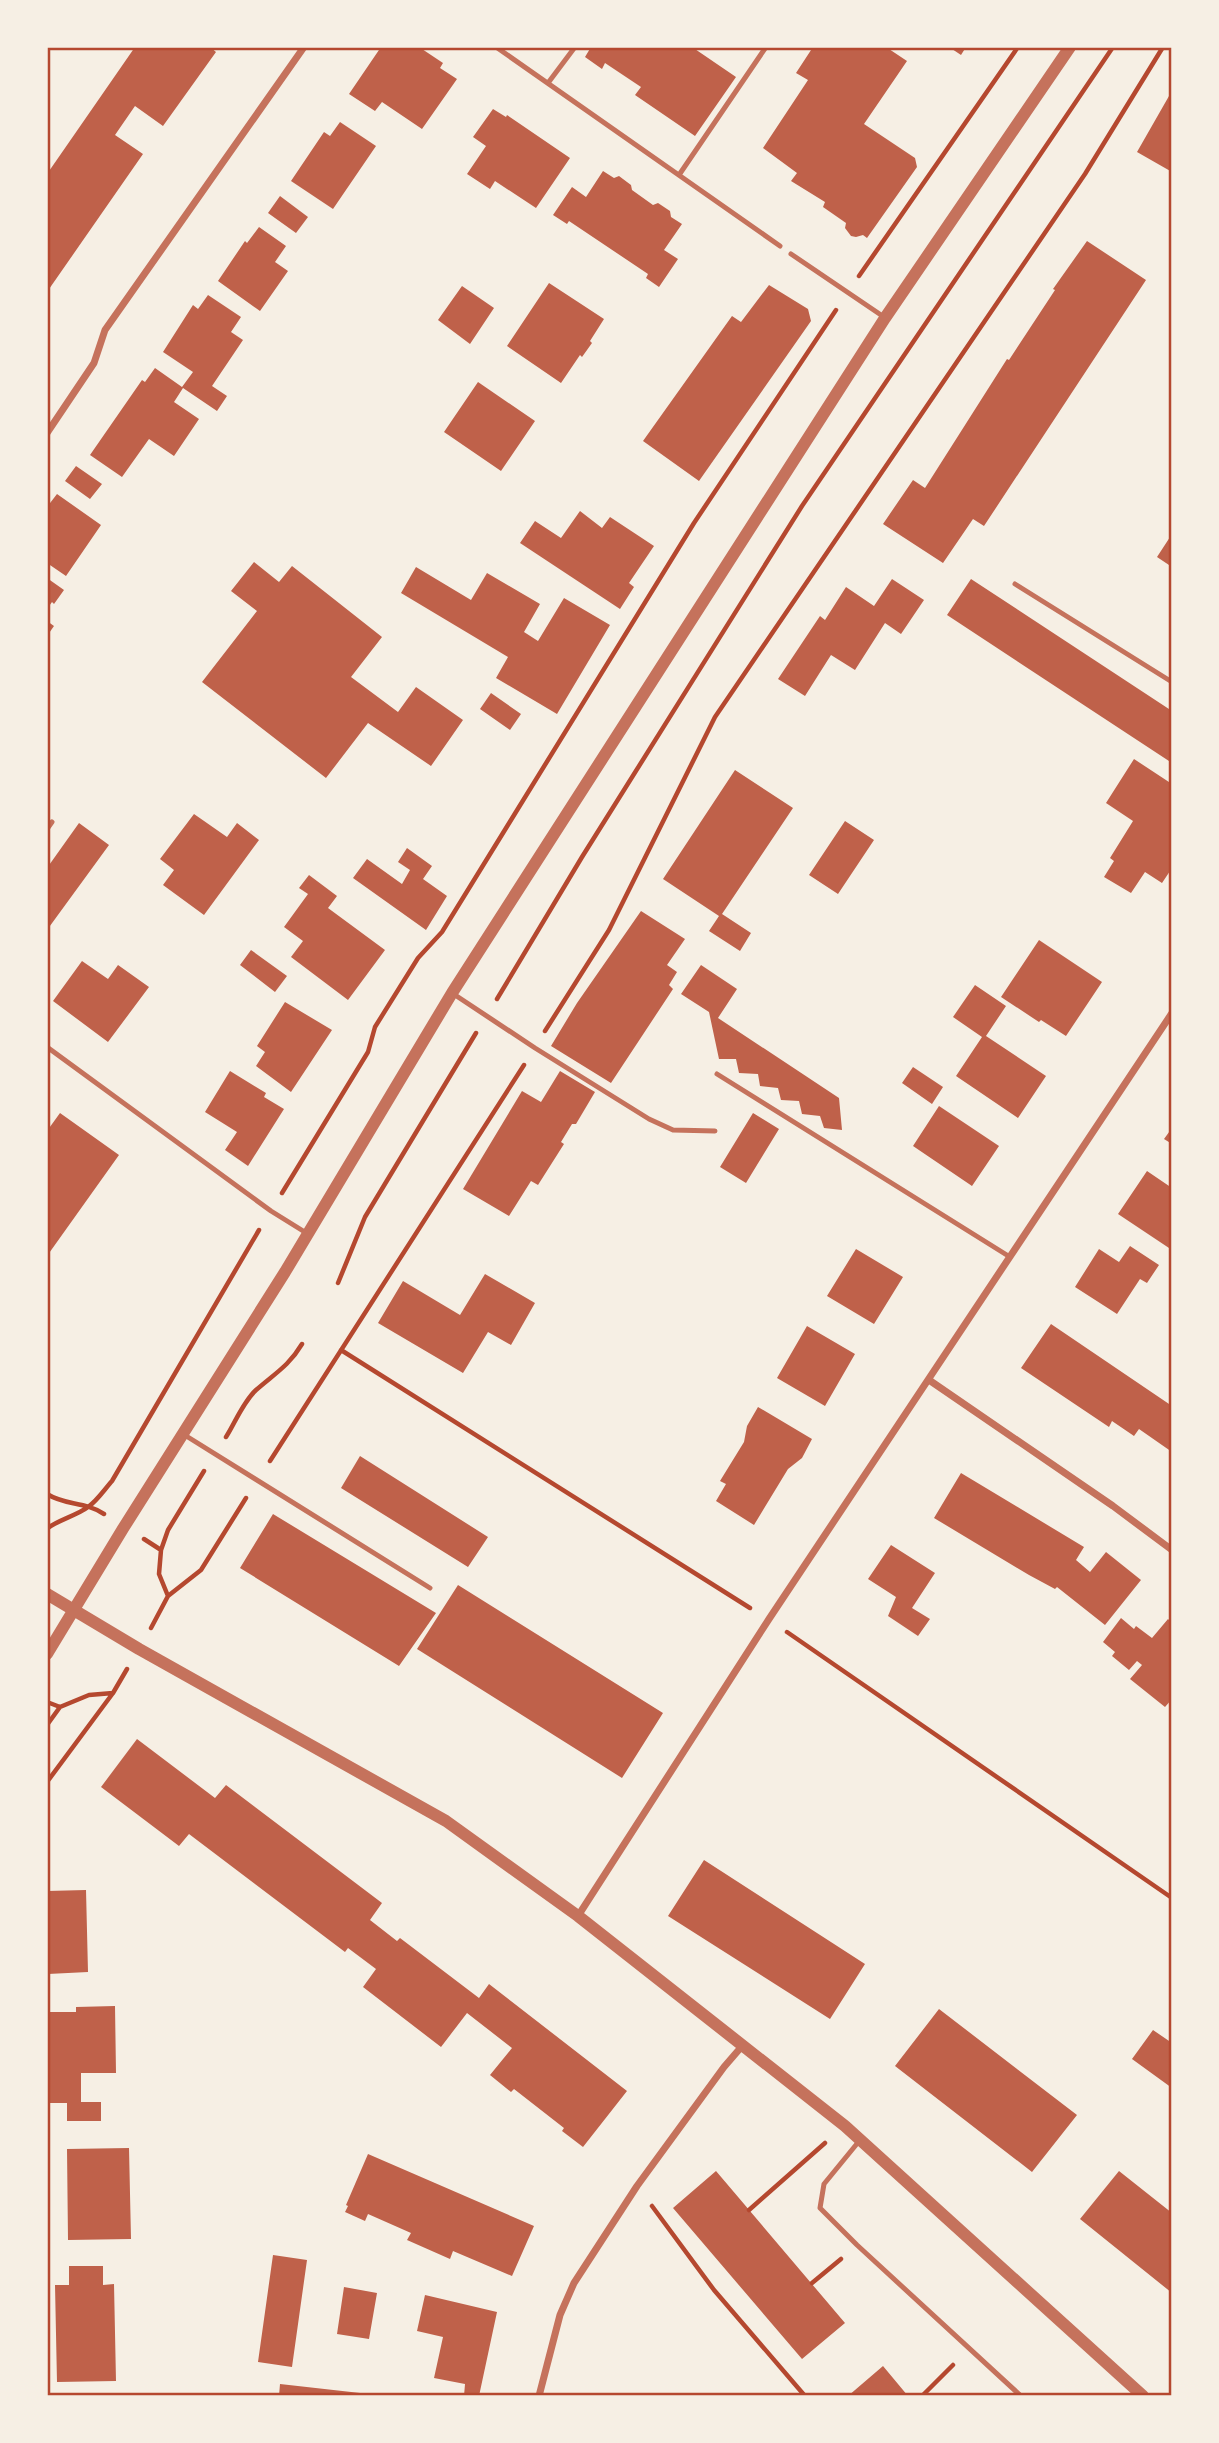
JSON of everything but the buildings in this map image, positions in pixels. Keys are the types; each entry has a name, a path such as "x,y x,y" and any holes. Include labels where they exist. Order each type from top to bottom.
{"street":[{"path":"47,433 94,363 105,330 304,47"},
{"path":"47,1654 308,1234 452,993 886,318 1070,47"},
{"path":"578,1916 769,1619 1172,1013"},
{"path":"929,1380 1113,1506 1172,1550"},
{"path":"47,1594 446,1821 578,1916 845,2126 1143,2396"},
{"path":"539,2396 560,2315 574,2283 637,2186 743,2045"}],"lane":[{"path":"496,47 780,246"},
{"path":"548,83 575,47"},
{"path":"679,175 766,47"},
{"path":"791,254 886,318"},
{"path":"1015,584 1172,682"},
{"path":"47,829 52,822"},
{"path":"452,993 649,1119 673,1130 715,1131"},
{"path":"47,1047 308,1234"},
{"path":"716,1074 1010,1257"},
{"path":"183,1434 430,1588"},
{"path":"860,2140 824,2184 820,2208 1021,2396"}],"path":[{"path":"47,1530 50,1525 91,1506 112,1481 271,1210 368,1052 375,1027 418,958 442,932 694,523 848,292 1018,47"},
{"path":"338,1283 365,1217 582,857 802,506 1113,47"},
{"path":"168,1596 201,1570 609,930 715,717 1085,174 1163,47"},
{"path":"341,1350 769,1619 1172,1898"},
{"path":"47,1494 58,1501 91,1506"},
{"path":"47,1725 60,1707 89,1695 113,1693 47,1782"},
{"path":"47,1702 60,1707"},
{"path":"749,2210 845,2126"},
{"path":"637,2186 714,2290 805,2396"},
{"path":"812,2283 857,2245"},
{"path":"922,2396 970,2348"}]}
